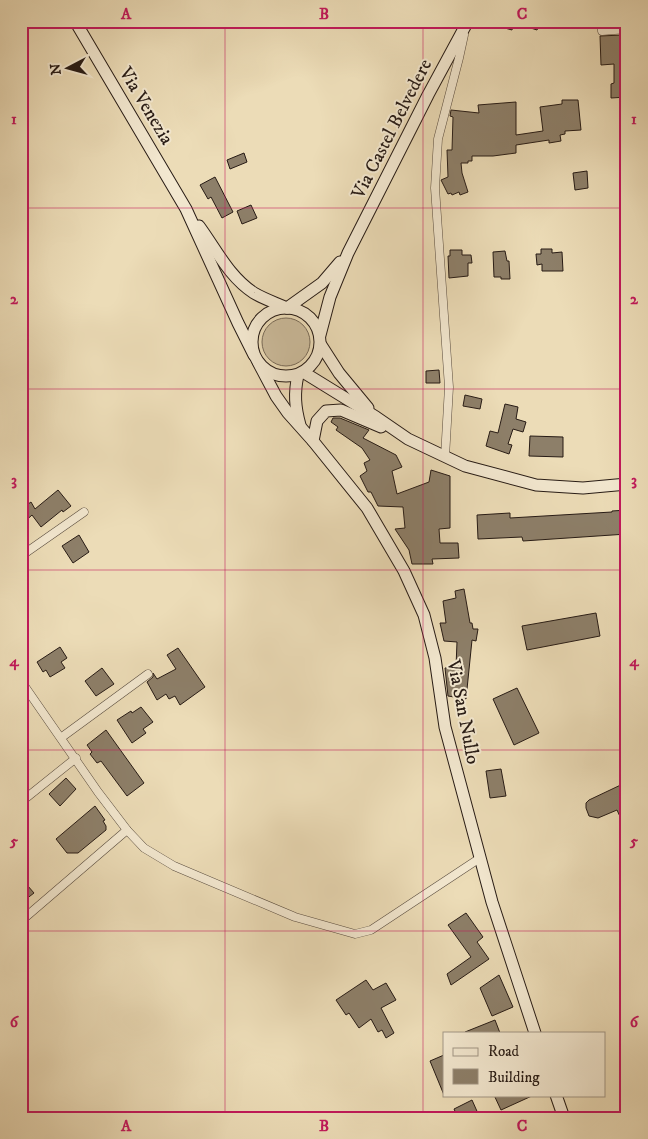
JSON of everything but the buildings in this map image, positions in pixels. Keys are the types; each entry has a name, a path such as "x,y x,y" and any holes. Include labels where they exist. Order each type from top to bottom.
{"main road":[{"name":"Via Venezia","path":"76,21 186,209 256,358"},
{"name":"Via Castel Belvedere","path":"348,253 466,24"},
{"name":"Via Venezia","path":"186,209 209,238 224,263 236,278 254,292 287,308"},
{"path":"287,308 322,283 348,253"},
{"path":"348,253 330,297 321,340 319,354 314,363 301,374 289,377 272,374 264,369 256,358 252,345 252,336 256,327 268,313 277,309 287,308 298,310 308,315 316,324 321,340 348,386 376,416"},
{"name":"Via San Nullo","path":"256,358 284,408 367,508 404,571 424,615 435,658 445,727 492,902 535,1032"},
{"path":"301,374 376,416 408,439"},
{"path":"300,427 296,413 294,393 301,374"},
{"path":"313,441 317,422 321,415 326,411 341,410 466,466 536,485 583,488 627,484"},
{"path":"556,1096 564,1118"}],"street":[{"path":"600,21 602,31 627,29"},
{"path":"445,457 449,387 435,188 438,139 466,24"},
{"path":"21,556 84,512"},
{"path":"62,737 148,674"},
{"path":"21,681 127,830 144,848 174,866 295,917 355,934 371,930 480,858"},
{"path":"21,802 76,758"},
{"path":"21,921 127,830"}],"shaded area":[{"path":"281,318 291,318 303,325 310,337 310,347 303,359 291,366 281,366 273,362 266,355 262,347 262,337 266,329 273,322"}]}
